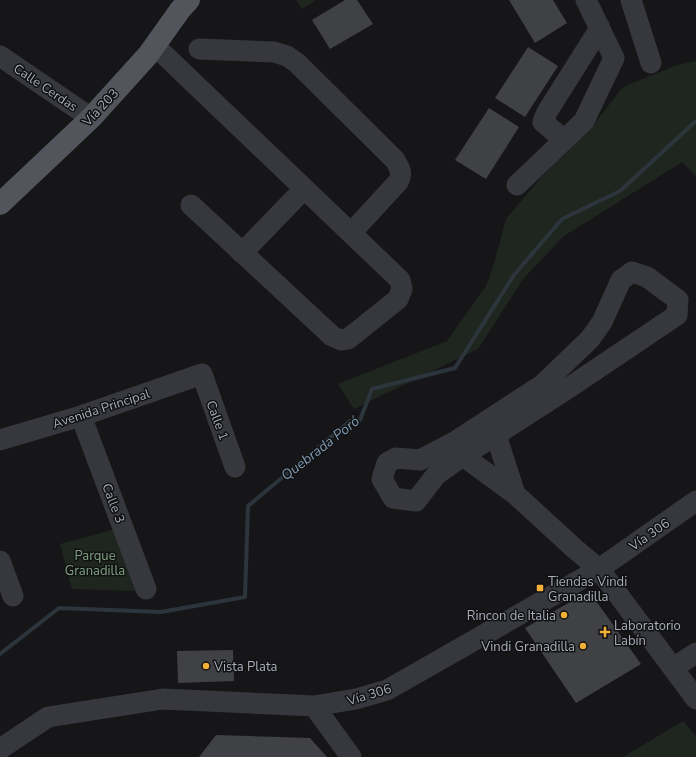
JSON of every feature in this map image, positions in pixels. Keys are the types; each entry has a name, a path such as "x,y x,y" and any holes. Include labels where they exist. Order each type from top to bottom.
{"main road":[{"name":"Vía 203","path":"2,197 92,118 148,55 188,0"}],"street":[{"path":"517,185 584,121 614,58 586,0"},
{"path":"631,0 651,63"},
{"path":"564,140 544,122 547,112 600,28"},
{"path":"155,46 400,280 402,289 398,299 348,339 341,340 332,336 191,205"},
{"path":"199,49 274,52 287,56 297,63 395,160 400,169 401,176 398,182 351,233"},
{"name":"Calle Cerdas","path":"0,56 92,118"},
{"path":"242,253 304,189"},
{"path":"491,428 542,385 590,339 602,322 621,280 632,272 647,277 678,300 677,315 567,389 491,428 459,448 515,494 599,569 696,699"},
{"path":"554,373 567,389"},
{"name":"Avenida Principal","path":"0,440 81,416 202,374"},
{"name":"Calle 1","path":"202,374 235,467"},
{"name":"Calle 3","path":"81,416 146,590"},
{"path":"491,428 515,494"},
{"name":"Vía 306","path":"0,748 48,717 163,699 314,706 356,700 388,690 599,569 696,501"},
{"path":"0,561 13,596"},
{"path":"673,668 696,653"},
{"path":"314,706 350,757"}],"green space":[{"path":"296,0 316,0 302,9"},
{"path":"696,61 696,176 682,162 564,236 524,278 478,349 354,409 338,384 447,341 486,286 493,267 506,219 544,174 590,129 623,87 677,65"},
{"name":"Parque Granadilla","path":"115,529 135,591 72,589 60,544"},
{"path":"683,721 696,736 696,757 623,757"}],"building":[{"path":"345,0 357,0 373,24 330,49 312,20"},
{"path":"509,0 553,0 567,23 535,43"},
{"path":"528,47 558,66 525,117 495,98"},
{"path":"489,108 519,127 486,179 455,160"},
{"name":"Vindi Granadilla","path":"589,591 641,664 576,703 525,628"},
{"name":"Vista Plata","path":"233,650 234,681 178,683 177,651"},
{"path":"216,735 310,738 327,757 199,757"}],"waterway":[{"name":"Quebrada Poró","path":"0,654 59,608 161,612 245,597 248,506 350,421 360,420 372,389 455,368 514,275 562,219 620,191 696,121"}],"place":[{"name":"Tiendas Vindi Granadilla","path":"540,588"},
{"name":"Rincon de Italia","path":"564,615"},
{"name":"Laboratorio Labín","path":"605,632"},
{"name":"Vindi Granadilla","path":"583,646"},
{"name":"Vista Plata","path":"206,666"}]}
